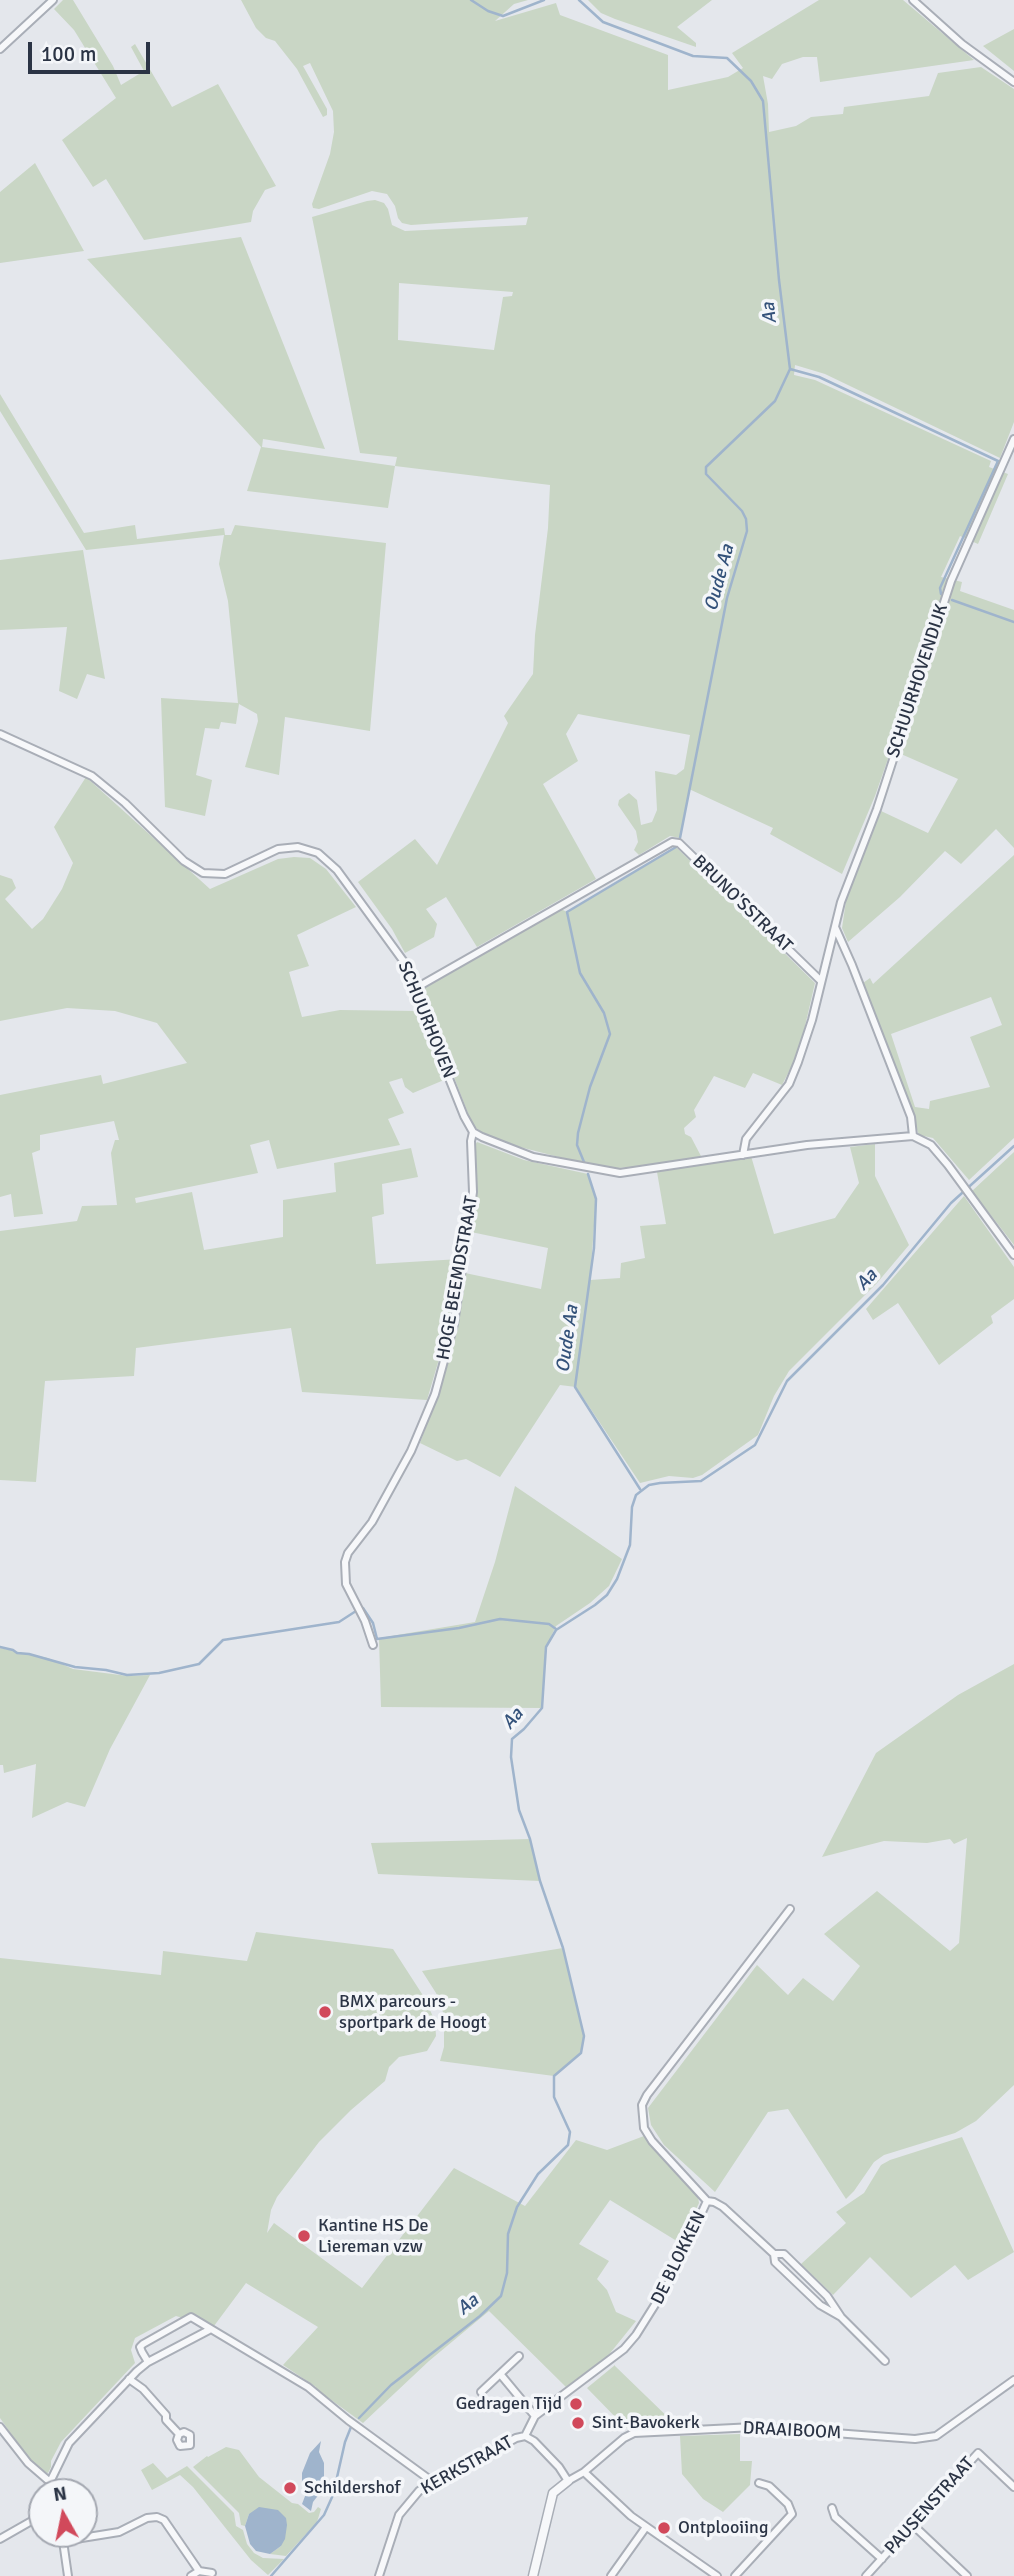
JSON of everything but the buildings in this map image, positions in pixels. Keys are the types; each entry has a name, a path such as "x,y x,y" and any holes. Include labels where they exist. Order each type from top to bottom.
{"street":[{"path":"0,49 52,0"},
{"path":"913,0 962,44 1014,82"},
{"name":"SCHUURHOVENDIJK","path":"821,981 849,877 877,809 951,580 1014,439"},
{"name":"SCHUURHOVEN","path":"0,734 92,776 125,803 184,861 203,873 225,874 278,849 298,847 317,853 337,870 407,966 421,1008 464,1116 473,1132"},
{"name":"BRUNO'SSTRAAT","path":"416,988 671,842 679,843 821,981"},
{"path":"835,928 911,1117 914,1136"},
{"path":"743,1154 746,1139 789,1084 812,1020 821,981"},
{"path":"473,1132 533,1157 620,1173 807,1145 914,1136 931,1145 1014,1255"},
{"name":"HOGE BEEMDSTRAAT","path":"373,1646 346,1584 345,1562 348,1553 372,1522 411,1451 435,1394 454,1324 473,1192 473,1132"},
{"name":"DE BLOKKEN","path":"535,2416 624,2349 636,2335 673,2276 707,2201 652,2141 644,2128 642,2105 790,1909"},
{"path":"707,2201 723,2207 774,2254 775,2262 820,2305 841,2317"},
{"path":"774,2254 784,2254 827,2296 841,2317 885,2361"},
{"path":"148,2362 142,2352 143,2344 191,2317 308,2387 433,2482"},
{"path":"52,2478 69,2443 129,2379 148,2362 209,2330"},
{"path":"481,2392 519,2356"},
{"path":"501,2375 535,2416"},
{"path":"129,2379 143,2389 179,2434"},
{"name":"DRAAIBOOM","path":"568,2481 584,2472 624,2438 634,2433 754,2427 915,2439 936,2436 1014,2380"},
{"name":"KERKSTRAAT","path":"525,2436 535,2416"},
{"path":"0,2427 28,2463 45,2478"},
{"name":"KERKSTRAAT","path":"379,2576 399,2515 419,2491 516,2438 525,2436 534,2441 559,2467 568,2481"},
{"name":"PAUSENSTRAAT","path":"866,2576 978,2453 1014,2487"},
{"path":"584,2472 614,2502 717,2576"},
{"path":"533,2576 553,2493 568,2481"},
{"path":"734,2576 792,2514 788,2504 769,2486 759,2483"},
{"name":"PAUSENSTRAAT","path":"832,2508 835,2517 882,2559"},
{"path":"98,2534 115,2533 147,2518 157,2517 164,2521 199,2571 212,2574"},
{"path":"0,2539 28,2523"},
{"path":"913,2525 967,2576"},
{"path":"611,2576 646,2527"},
{"path":"64,2548 68,2576"},
{"path":"191,2576 199,2571"}],"green space":[{"path":"63,0 73,0 113,66 121,85 144,71 131,47 135,44 172,107 218,84 276,186 265,190 253,211 251,222 144,240 106,179 93,187 62,140 116,98 74,30 54,9"},
{"path":"241,0 528,0 514,4 495,21 556,3 560,15 668,55 668,90 728,77 743,68 732,53 819,0 903,0 974,60 820,82 817,57 803,57 782,64 772,79 763,76 769,132 796,126 811,117 843,114 844,107 929,96 938,73 981,67 1014,89 1014,422 1000,458 825,374 795,365 794,375 815,380 991,461 989,467 1008,474 978,544 960,536 941,577 962,582 960,591 1014,610 1014,848 996,829 961,864 945,851 900,897 848,942 842,928 846,901 881,811 928,833 958,779 901,754 927,673 920,667 875,796 842,874 770,834 773,828 689,789 680,838 670,836 639,855 634,850 638,842 636,831 618,805 619,800 629,793 637,800 641,825 652,822 657,810 655,771 676,775 684,769 690,735 578,714 566,734 578,761 543,784 596,879 477,947 446,897 426,909 437,924 434,937 405,953 392,929 358,882 415,839 437,865 508,723 504,716 533,674 550,485 395,466 397,457 360,453 312,217 375,200 384,203 392,225 405,231 526,225 528,217 411,225 402,223 398,218 395,206 387,194 372,191 319,209 313,208 312,204 330,154 334,132 333,111 310,63 303,66 327,109 327,115 323,117 297,69 275,41 266,38 256,28","holes":["399,283 513,292 512,296 503,297 494,350 398,340"]},
{"path":"588,0 712,0 677,27 696,43 696,47 601,13"},
{"path":"1014,29 1014,71 983,46"},
{"path":"35,163 84,251 0,263 0,192"},
{"path":"241,237 325,449 263,439 262,447 395,466 388,508 247,491 261,447 87,259"},
{"path":"0,394 84,533 135,525 137,539 224,528 225,535 231,535 235,525 386,543 370,731 285,717 279,775 245,767 258,721 257,714 239,704 236,724 221,722 219,729 205,728 196,775 212,780 205,816 165,807 161,698 238,703 228,601 219,564 224,535 86,550 0,411"},
{"path":"83,550 105,679 87,674 77,699 59,691 67,627 0,630 0,560"},
{"path":"86,777 210,889 278,859 310,858 326,869 356,907 297,935 309,966 289,972 302,1017 340,1010 417,1011 444,1080 413,1093 405,1087 402,1078 389,1082 404,1113 388,1119 400,1145 277,1169 269,1140 250,1145 258,1173 135,1198 136,1203 192,1192 204,1250 283,1237 283,1200 336,1192 334,1163 411,1148 418,1177 382,1184 384,1214 372,1217 376,1264 460,1259 447,1332 427,1400 302,1392 291,1328 136,1348 134,1376 45,1381 36,1482 0,1480 0,1231 77,1221 82,1206 117,1205 111,1153 115,1140 119,1140 114,1121 40,1135 40,1150 32,1153 43,1214 14,1217 11,1194 0,1197 0,1095 101,1075 103,1084 187,1063 157,1023 115,1011 67,1008 0,1021 0,875 12,879 16,888 5,899 32,929 43,919 62,889 73,863 54,827"},
{"path":"676,847 815,983 799,1052 782,1085 753,1073 745,1088 714,1076 694,1110 696,1117 684,1128 685,1134 691,1137 702,1158 655,1166 617,1168 582,1163 516,1146 483,1133 473,1126 423,995 424,987 561,909 567,912"},
{"path":"1014,855 1014,1138 969,1180 933,1138 919,1135 863,983 870,978 873,984","holes":["991,997 1002,1025 970,1037 990,1087 930,1101 929,1109 915,1107 891,1034"]},
{"path":"477,1142 524,1160 588,1174 596,1199 590,1280 620,1278 621,1263 645,1258 640,1226 666,1224 657,1172 751,1156 774,1234 835,1218 859,1183 850,1147 875,1144 875,1176 909,1245 877,1283 789,1371 774,1396 758,1435 702,1475 693,1478 669,1476 640,1483 576,1387 560,1385 500,1477 466,1459 457,1461 420,1443 439,1392 454,1335 465,1273 541,1289 548,1248 471,1232 477,1194"},
{"path":"1014,1152 1014,1245 972,1191"},
{"path":"964,1196 1014,1267 1014,1299 991,1316 993,1323 939,1365 898,1303 873,1320 866,1309"},
{"path":"515,1486 622,1559 609,1586 590,1603 556,1626 546,1647 542,1708 381,1707 379,1638 475,1622 495,1562"},
{"path":"0,1648 48,1658 73,1669 128,1676 150,1675 110,1749 85,1807 67,1802 32,1818 36,1764 4,1773 3,1765 0,1765"},
{"path":"1014,1664 1014,2085 976,2121 955,2133 884,2155 874,2162 846,2199 788,2109 768,2112 715,2192 664,2145 651,2125 648,2108 757,1965 788,1995 803,1978 833,2001 860,1966 824,1934 877,1891 950,1951 959,1943 967,1838 954,1844 950,1839 927,1843 884,1841 822,1857 876,1753 958,1695"},
{"path":"530,1839 540,1881 378,1874 371,1843"},
{"path":"256,1932 393,1949 424,1997 435,2021 436,2036 427,2051 399,2057 389,2067 385,2081 319,2142 277,2197 271,2210 267,2233 274,2223 362,2288 454,2168 525,2206 576,2140 607,2150 644,2136 698,2197 699,2203 680,2243 610,2200 579,2244 609,2261 597,2279 607,2290 616,2312 636,2321 607,2357 566,2387 489,2311 429,2361 363,2423 283,2365 318,2327 246,2283 214,2326 196,2315 183,2318 176,2316 135,2338 131,2350 135,2363 61,2442 48,2473 41,2472 0,2418 0,1958 161,1975 163,1951 247,1961"},
{"path":"563,1948 584,2036 581,2053 554,2076 440,2061 444,2047 444,2015 436,1993 422,1971"},
{"path":"962,2137 1014,2252 968,2280 955,2265 911,2298 870,2257 833,2295 801,2264 846,2223 836,2212 864,2193 881,2165"},
{"path":"615,2365 677,2426 626,2428 587,2388"},
{"path":"740,2434 740,2461 752,2461 750,2485 723,2512 703,2499 682,2474 680,2436"},
{"path":"226,2447 239,2450 259,2477 292,2503 298,2504 309,2513 318,2507 321,2509 317,2522 286,2556 270,2554 281,2546 249,2514 245,2526 241,2525 239,2513 193,2467 207,2456"},
{"path":"153,2463 167,2478 187,2466 234,2513 236,2526 243,2530 247,2544 254,2553 263,2558 284,2559 268,2575 251,2560 193,2487 180,2475 152,2490 141,2470"}],"water":[{"path":"321,2441 319,2452 324,2463 324,2476 320,2493 313,2502 311,2511 302,2504 307,2491 302,2483 302,2473 310,2453"},
{"path":"259,2507 278,2510 286,2518 285,2539 281,2546 270,2554 256,2551 250,2544 245,2526 249,2514"}],"waterway":[{"name":"Aa","path":"471,0 488,11 503,16 544,0"},
{"name":"Aa","path":"579,0 603,22 693,56 727,58 751,81 763,101 790,369 819,377 998,461 940,588 941,594"},
{"name":"Oude Aa","path":"680,838 727,598 747,531 742,511 706,474 706,467 775,401 790,369"},
{"name":"Aa","path":"952,600 1014,622"},
{"name":"Oude Aa","path":"584,1162 577,1145 578,1133 590,1087 610,1034 604,1013 580,973 567,912 676,847"},
{"name":"Aa","path":"359,2418 391,2385 480,2316 501,2296 507,2273 508,2234 517,2207 538,2174 568,2145 570,2132 554,2097 554,2076 581,2053 584,2036 563,1948 519,1810 511,1757 512,1739 542,1708 546,1647 556,1630 607,1595 617,1579 630,1545 632,1507 636,1495 649,1485 701,1481 755,1445 787,1381 883,1285 951,1203 1014,1146"},
{"name":"Oude Aa","path":"588,1174 596,1199 594,1248 575,1387 640,1489"},
{"path":"361,1609 363,1608 373,1623 377,1639 459,1628 500,1619 549,1624 556,1629"},
{"path":"0,1647 75,1667 127,1675 159,1673 199,1664 223,1640 339,1622 356,1611"},
{"name":"Aa","path":"271,2576 324,2515 333,2495 351,2427"}],"place":[{"name":"BMX parcours - sportpark de Hoogt","path":"325,2012"},
{"name":"Kantine HS De Liereman vzw","path":"304,2236"},
{"name":"Gedragen Tijd","path":"576,2404"},
{"name":"Sint-Bavokerk","path":"578,2423"},
{"name":"Schildershof","path":"290,2488"},
{"name":"Ontplooiing","path":"664,2528"}]}
